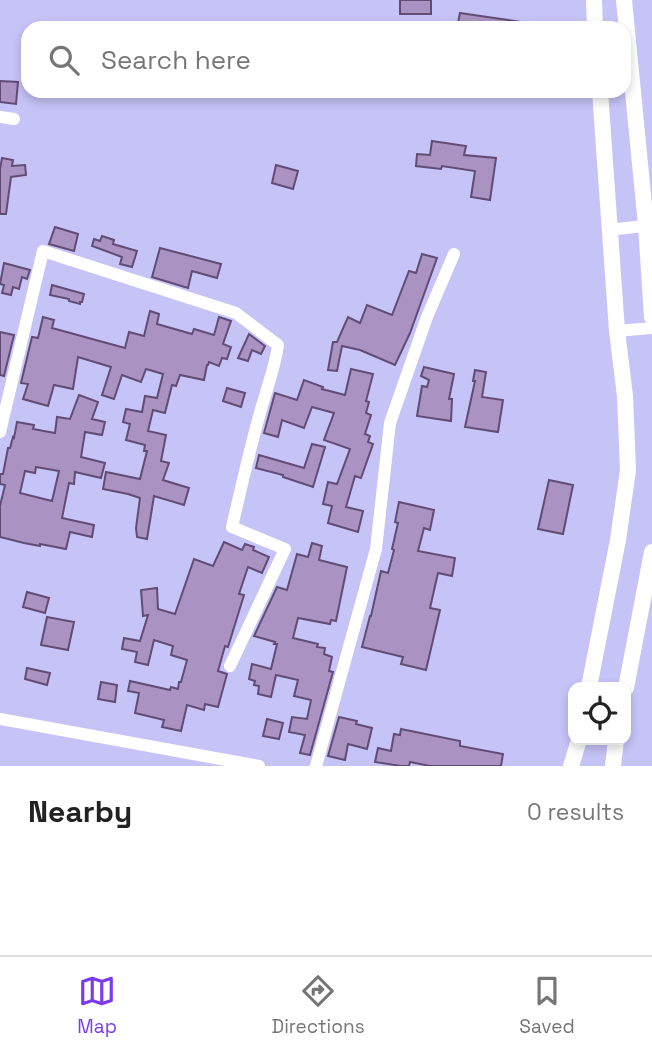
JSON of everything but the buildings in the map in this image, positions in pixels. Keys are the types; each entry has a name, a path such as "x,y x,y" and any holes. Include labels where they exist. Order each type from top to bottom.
{"main road":[{"path":"594,0 596,21"},
{"path":"624,0 626,21"},
{"path":"631,63 649,225 652,317"},
{"path":"590,682 618,540 628,470 625,396 617,331 600,98"},
{"path":"627,682 652,552"},
{"path":"571,766 578,745"},
{"path":"613,766 615,745"}],"street":[{"path":"0,117 14,119"},
{"path":"609,230 649,225"},
{"path":"0,432 2,410 43,251 236,313 278,345 232,527 285,549 230,666"},
{"path":"316,766 376,549 390,423 427,317 454,254"},
{"path":"617,331 652,328"},
{"path":"0,719 259,766"}]}
